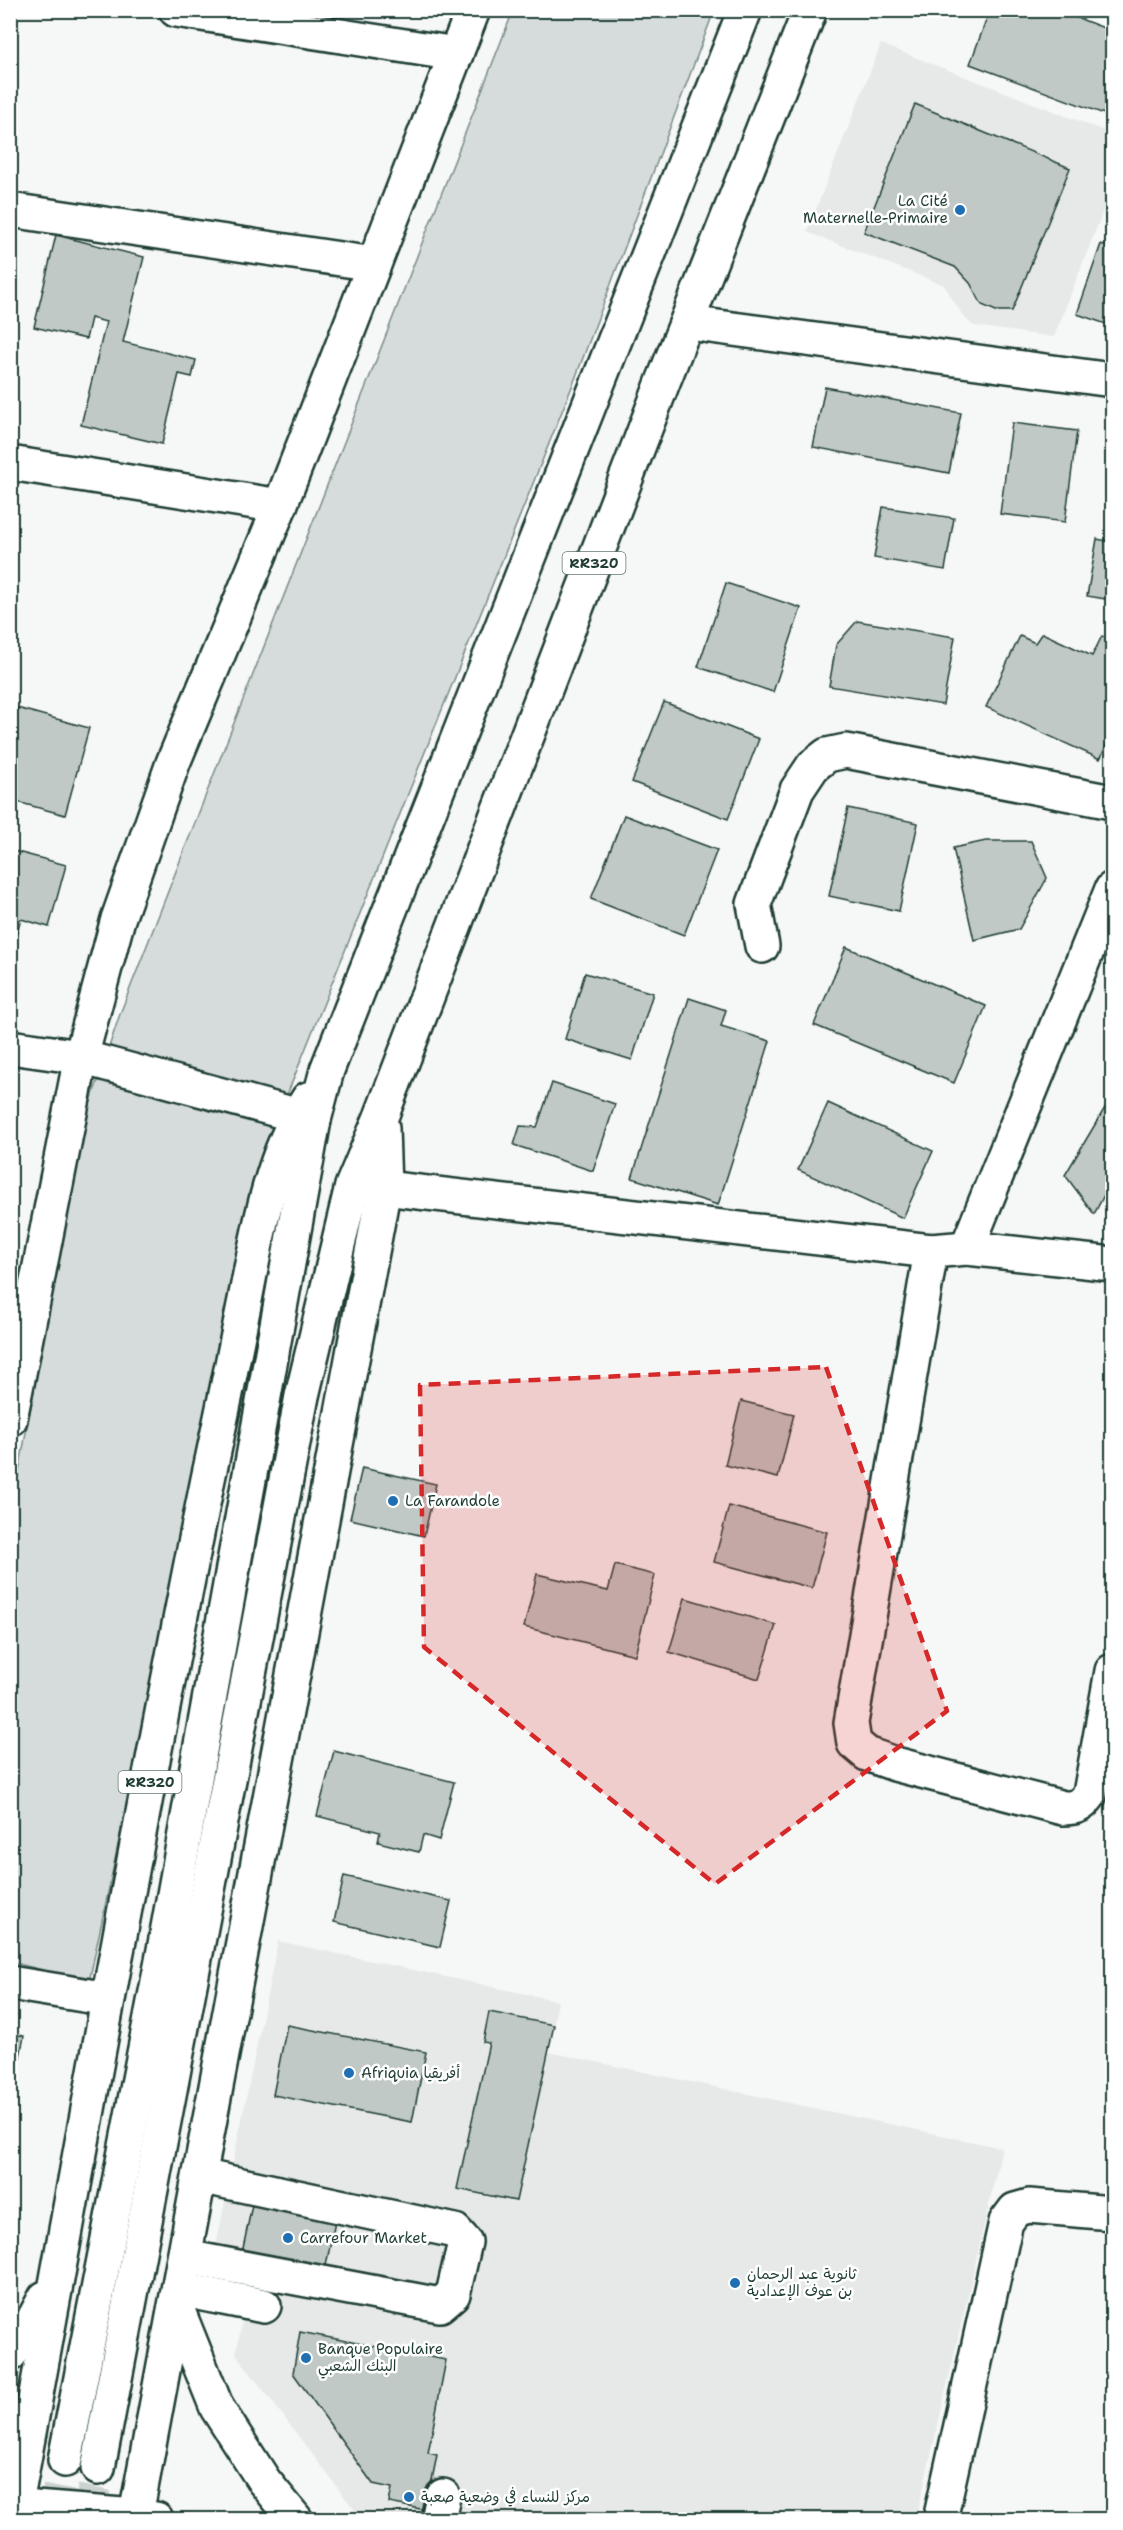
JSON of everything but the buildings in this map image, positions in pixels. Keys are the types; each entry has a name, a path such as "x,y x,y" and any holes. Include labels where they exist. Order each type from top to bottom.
{"main road":[{"path":"176,10 456,54"},
{"path":"10,1419 23,1282 118,919 173,763 280,506 473,10"},
{"name":"RR320","path":"13,2511 193,1553 271,1183 327,1070 745,10"},
{"name":"RR320","path":"98,2468 302,1396 352,1186 381,1117 658,393 688,323 810,10"},
{"path":"10,210 374,264"},
{"path":"688,323 1113,380"},
{"path":"10,463 280,506"},
{"path":"762,946 754,904 797,790 813,766 827,755 846,751 1113,802"},
{"path":"967,1248 1113,889"},
{"path":"10,1047 81,1057 305,1118"},
{"name":"RR320","path":"143,2518 177,2297 384,1188 381,1117"},
{"name":"RR320","path":"65,2460 162,1960 305,1118"},
{"path":"384,1188 931,1251 967,1248 1113,1264"},
{"path":"931,1251 850,1723 854,1743 867,1754 895,1764 1064,1808 1076,1808 1082,1805 1090,1794 1113,1671"},
{"path":"10,1983 108,1999"},
{"path":"185,2257 440,2306 453,2294 465,2242 455,2231 200,2176"},
{"path":"940,2520 1006,2222 1015,2210 1029,2206 1113,2213"},
{"path":"10,2354 34,2318 60,2263"},
{"path":"264,2306 177,2297 217,2408 264,2481 296,2520"},
{"path":"13,2511 143,2518"}],"highlighted area":[{"path":"826,1367 947,1711 715,1884 424,1647 420,1385"}],"shaded area":[{"path":"513,11 714,11 575,379 266,1147 89,1982 11,1962 11,1513 84,1122 120,1014"},
{"name":"La Cité Maternelle-Primaire","path":"881,44 1112,134 1112,188 1054,337 974,326 963,316 944,285 807,232"},
{"path":"278,1941 558,2001 549,2052 1002,2148 916,2519 367,2520 360,2517 236,2354 248,2290 209,2281"}],"tunnel":[{"path":"53,2520 65,2460"},
{"path":"88,2520 98,2468"}],"place":[{"name":"La Cité Maternelle-Primaire","path":"960,210"},
{"name":"La Farandole","path":"393,1501"},
{"name":"Afriquia أفريقيا","path":"349,2073"},
{"name":"Carrefour Market","path":"288,2238"},
{"name":"ثانوية عبد الرحمان بن عوف الإعدادية","path":"735,2283"},
{"name":"Banque Populaire البنك الشعبي","path":"306,2358"},
{"name":"مركز للنساء في وضعية صعبة","path":"409,2497"}]}
